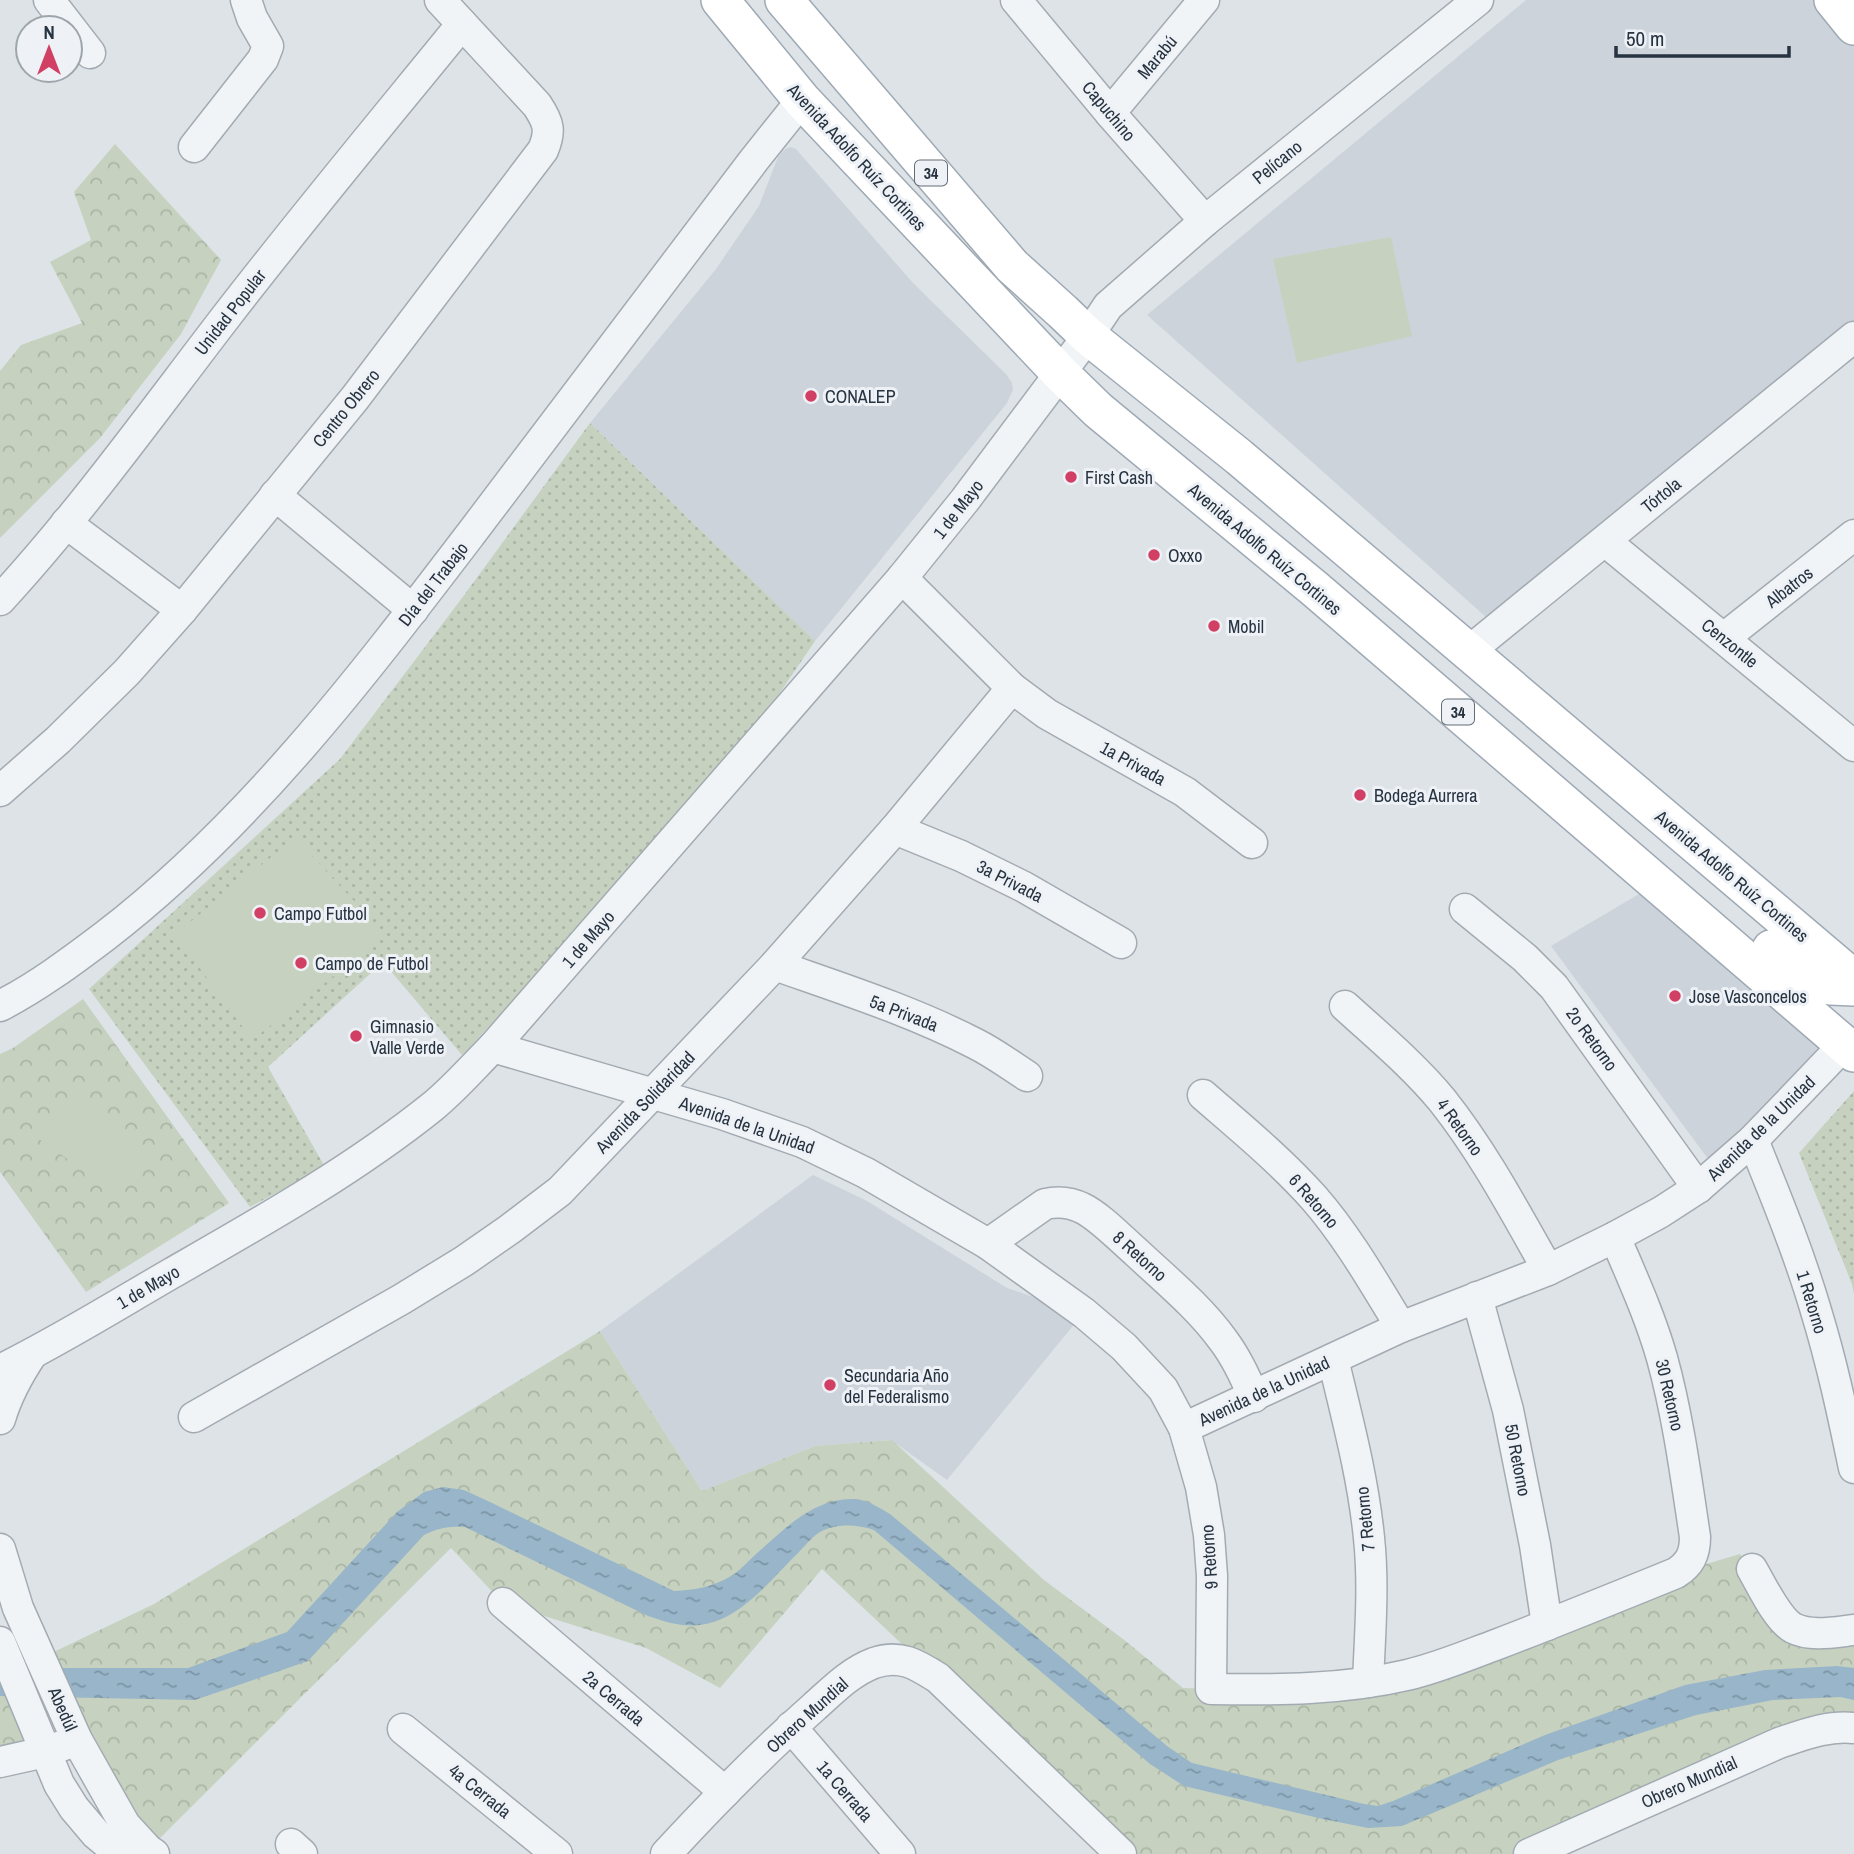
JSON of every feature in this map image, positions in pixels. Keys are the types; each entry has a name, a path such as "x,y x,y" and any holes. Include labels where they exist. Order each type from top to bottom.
{"main road":[{"name":"Avenida Adolfo Ruíz Cortines","path":"720,0 802,100 1098,410 1295,573 1851,1045"},
{"name":"Avenida Adolfo Ruíz Cortines","path":"785,0 1012,266 1088,336 1239,457 1854,979"},
{"path":"1833,0 1854,26"},
{"path":"802,100 839,102 856,108 916,179 943,200 965,212"},
{"path":"1674,897 1702,901 1719,908 1812,982 1854,987"}],"street":[{"path":"49,0 90,53"},
{"path":"194,147 263,59 268,46 246,0"},
{"name":"Centro Obrero","path":"0,791 58,740 127,672 182,610 355,398 543,150 549,129 537,105 440,0"},
{"name":"Capuchino","path":"1016,0 1205,221"},
{"name":"Marabú","path":"1110,113 1204,0"},
{"name":"Pelícano","path":"1088,336 1108,306 1205,221 1478,0"},
{"name":"Unidad Popular","path":"0,600 66,523 232,309 463,24"},
{"name":"Día del Trabajo","path":"0,1006 75,959 144,906 207,847 320,725 413,610 802,100"},
{"name":"1 de Mayo","path":"0,1370 220,1245 359,1159 435,1105 494,1047 902,578 965,500 1088,336"},
{"name":"Tórtola","path":"1468,652 1854,337"},
{"path":"275,495 413,610"},
{"path":"66,523 182,610"},
{"name":"Albatros","path":"1724,638 1854,535"},
{"name":"Cenzontle","path":"1605,541 1852,740"},
{"name":"1a Privada","path":"902,578 1012,688 1047,715 1185,792 1252,843"},
{"name":"Avenida Solidaridad","path":"194,1417 464,1261 560,1191 775,965 895,829 1012,688"},
{"name":"3a Privada","path":"895,829 961,856 1024,887 1121,943"},
{"name":"2o Retorno","path":"1465,909 1525,958 1554,987 1698,1188"},
{"name":"5a Privada","path":"775,965 942,1027 980,1045 1027,1076"},
{"name":"4 Retorno","path":"1345,1006 1412,1067 1441,1099 1485,1162 1548,1270"},
{"name":"Avenida de la Unidad","path":"494,1047 722,1114 802,1142 866,1173 988,1244 1084,1313 1124,1347 1163,1388 1184,1428 1401,1327 1548,1270 1661,1212 1698,1188 1753,1140 1851,1045"},
{"name":"6 Retorno","path":"1203,1095 1280,1162 1314,1198 1365,1267 1401,1327"},
{"name":"1 Retorno","path":"1753,1140 1787,1225 1816,1311 1840,1398 1854,1468"},
{"name":"8 Retorno","path":"988,1244 1045,1204 1069,1203 1083,1208 1117,1235 1207,1319 1225,1342 1254,1396"},
{"name":"30 Retorno","path":"1547,1625 1676,1573 1685,1567 1695,1549 1673,1402 1648,1315 1615,1237"},
{"name":"50 Retorno","path":"1477,1297 1508,1410 1535,1545 1547,1625"},
{"path":"0,1419 16,1378 32,1354"},
{"name":"7 Retorno","path":"1333,1359 1364,1492 1371,1590 1368,1682"},
{"name":"9 Retorno","path":"1184,1428 1202,1487 1209,1535 1212,1576 1211,1689 1306,1689 1368,1682"},
{"name":"Abedúl","path":"0,1549 18,1608 77,1740 125,1825 154,1854"},
{"path":"1752,1569 1783,1620 1794,1628 1811,1632 1854,1630"},
{"name":"2a Cerrada","path":"503,1604 725,1792"},
{"path":"1368,1682 1420,1671 1547,1625"},
{"name":"Abedúl","path":"0,1642 59,1784 96,1834 120,1854"},
{"name":"Obrero Mundial","path":"680,1849 725,1792 791,1727 853,1673 876,1663 896,1660 916,1663 938,1678 1121,1854"},
{"name":"1a Cerrada","path":"791,1727 900,1854"},
{"name":"Obrero Mundial","path":"1529,1854 1779,1743 1811,1732 1854,1728"},
{"name":"4a Cerrada","path":"402,1729 557,1854"},
{"path":"0,1762 45,1752 77,1740"}],"shaded area":[{"path":"1526,0 1818,0 1854,44 1854,323 1486,617 1147,315"},
{"name":"CONALEP","path":"790,147 796,149 913,283 1006,374 1013,390 1007,403 815,641 590,423 716,269 759,206 778,157"},
{"name":"Jose Vasconcelos","path":"1639,894 1822,1046 1763,1117 1714,1167 1551,946"},
{"name":"Secundaria Año del Federalismo","path":"813,1175 867,1201 1007,1288 1039,1299 1076,1322 947,1480 891,1440 815,1446 702,1491 600,1331"}],"green space":[{"path":"115,144 221,260 181,334 100,438 0,538 0,371 21,345 82,323 50,262 91,240 74,192"},
{"path":"1391,237 1412,336 1297,363 1273,259"},
{"path":"590,423 815,641 715,788 462,1055 383,962 268,1067 325,1167 250,1207 89,989 340,759"},
{"path":"295,838 386,935 252,1040 175,934"},
{"path":"83,999 229,1203 86,1292 0,1172 0,1054 13,1048"},
{"path":"1854,1091 1854,1294 1799,1153"},
{"path":"72,1092 151,1151 120,1196 36,1137"},
{"path":"600,1331 702,1491 815,1446 892,1440 1044,1580 1183,1688 1368,1682 1676,1573 1740,1554 1781,1616 1854,1630 1854,1728 1529,1854 1121,1854 822,1569 720,1688 646,1648 503,1603 451,1548 148,1850 41,1658 154,1604"},
{"path":"0,1642 25,1733 15,1760 0,1762"}],"water":[{"path":"443,1487 464,1490 674,1591 704,1587 731,1576 788,1526 813,1509 841,1500 865,1501 890,1514 1167,1746 1192,1763 1364,1804 1378,1806 1393,1801 1545,1735 1685,1685 1765,1670 1837,1666 1854,1668 1854,1700 1840,1697 1773,1700 1696,1715 1558,1760 1402,1826 1368,1828 1184,1786 1150,1764 874,1530 845,1526 824,1530 814,1536 742,1607 715,1622 700,1625 674,1624 648,1616 465,1527 444,1528 424,1535 308,1661 195,1700 0,1696 0,1668 188,1668 287,1632 397,1512 424,1492"}],"place":[{"name":"CONALEP","path":"811,396"},
{"name":"First Cash","path":"1071,477"},
{"name":"Oxxo","path":"1154,555"},
{"name":"Mobil","path":"1214,626"},
{"name":"Bodega Aurrera","path":"1360,795"},
{"name":"Campo Futbol","path":"260,913"},
{"name":"Campo de Futbol","path":"301,963"},
{"name":"Jose Vasconcelos","path":"1675,996"},
{"name":"Gimnasio Valle Verde","path":"356,1036"},
{"name":"Secundaria Año del Federalismo","path":"830,1385"}]}
